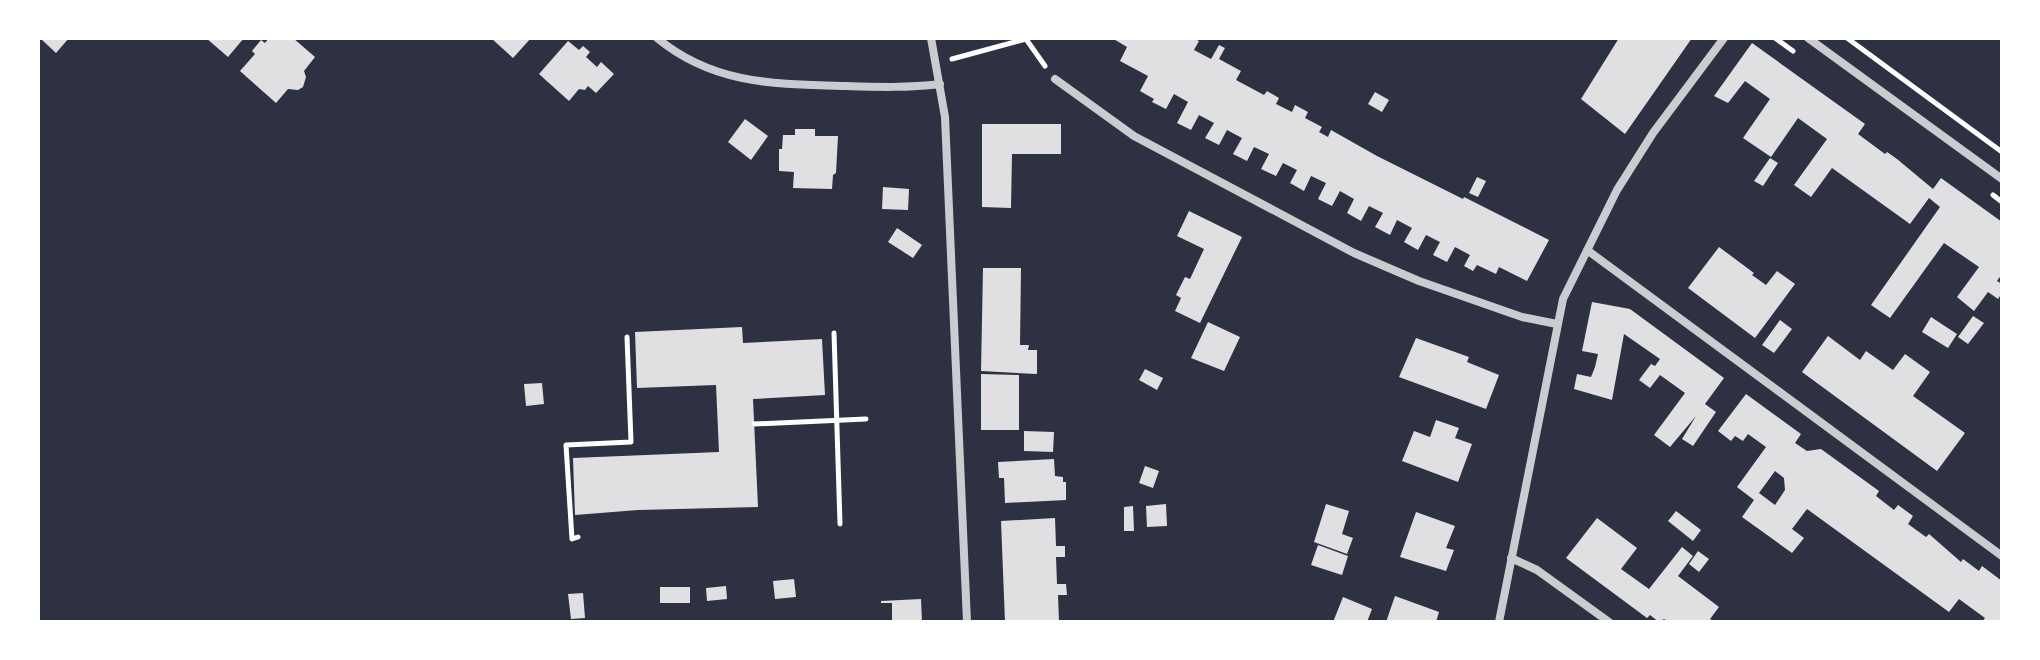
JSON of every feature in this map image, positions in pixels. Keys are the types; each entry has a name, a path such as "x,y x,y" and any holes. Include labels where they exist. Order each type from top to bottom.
{"street":[{"path":"657,38 694,64 762,83 913,88 940,84"},
{"path":"931,38 945,117 967,622"},
{"path":"1499,622 1563,299 1617,190 1653,133 1724,38"},
{"path":"1808,38 2002,179"},
{"path":"1055,79 1134,136 1354,253 1522,317 1557,324"},
{"path":"1587,250 2002,556"},
{"path":"1511,558 1537,570 1609,622"}],"path":[{"path":"1847,38 2002,152"},
{"path":"936,64 1026,39 1055,79"},
{"path":"834,333 840,524"},
{"path":"578,537 572,539 566,445 631,442 627,337"},
{"path":"754,424 866,419"}],"building":[{"path":"40,38 69,38 56,53"},
{"path":"206,38 244,38 228,57"},
{"path":"269,38 293,38 315,57 304,71 303,87 288,89 276,103 240,71 255,54 252,51 261,40 265,43"},
{"path":"491,38 531,38 513,58"},
{"path":"1112,38 1193,38 1199,41 1194,50 1211,59 1219,45 1225,48 1219,59 1241,71 1236,80 1264,95 1267,91 1279,98 1276,104 1292,112 1295,105 1308,112 1305,118 1322,127 1319,132 1328,137 1331,130 1377,156 1549,240 1527,281 1499,267 1496,274 1477,265 1473,271 1464,266 1470,255 1455,247 1447,262 1433,255 1440,242 1426,235 1418,250 1404,242 1412,228 1397,220 1390,235 1375,227 1383,213 1369,206 1361,221 1347,213 1354,199 1340,191 1332,206 1318,199 1326,183 1311,176 1304,191 1290,183 1297,170 1283,163 1276,176 1261,169 1269,154 1254,147 1247,161 1233,154 1242,138 1227,130 1219,145 1205,138 1214,123 1199,115 1191,130 1177,123 1188,102 1174,94 1166,109 1152,102 1154,99 1140,91 1148,76 1120,61 1127,47"},
{"path":"1619,38 1692,38 1625,134 1581,99"},
{"path":"568,41 579,50 583,46 590,52 586,57 597,67 601,62 614,74 596,93 588,86 585,90 579,89 569,101 539,74"},
{"path":"1752,43 1865,124 1858,134 1897,159 1933,189 1941,178 2002,222 2002,274 1997,281 2002,284 2002,293 1998,299 1988,292 1974,311 1957,297 1979,267 1944,243 1890,318 1871,305 1940,207 1929,198 1910,224 1832,168 1811,197 1794,185 1827,139 1798,118 1771,157 1743,138 1770,99 1745,81 1728,103 1714,96"},
{"path":"1375,92 1389,100 1382,112 1368,104"},
{"path":"745,119 768,136 751,160 728,142"},
{"path":"982,124 1061,124 1061,154 1012,154 1011,208 982,207"},
{"path":"795,129 815,129 815,136 838,136 832,189 793,188 794,172 779,171 779,149 782,149 783,135 795,135"},
{"path":"1770,158 1778,163 1763,186 1754,181"},
{"path":"1477,177 1486,181 1478,197 1469,193"},
{"path":"883,187 909,189 908,210 882,209"},
{"path":"1189,211 1242,237 1200,323 1175,311 1181,298 1176,295 1185,277 1190,279 1204,249 1177,236"},
{"path":"897,228 922,245 913,258 888,242"},
{"path":"1719,247 1766,285 1777,271 1795,284 1755,338 1688,288"},
{"path":"983,268 1021,268 1020,345 1029,345 1028,350 1037,350 1037,374 981,371"},
{"path":"1592,302 1630,309 1724,378 1705,404 1716,412 1693,446 1682,439 1696,416 1670,447 1654,435 1685,393 1660,375 1650,388 1639,380 1651,364 1655,366 1660,359 1624,334 1612,400 1574,389 1577,374 1591,377 1598,354 1582,351"},
{"path":"1973,316 1984,323 1968,344 1958,337"},
{"path":"1931,317 1957,334 1948,348 1922,332"},
{"path":"1780,320 1792,329 1774,353 1762,345"},
{"path":"1208,322 1240,337 1224,371 1191,358"},
{"path":"742,327 743,343 822,339 825,395 753,399 758,507 575,515 573,458 719,452 716,385 637,388 635,332"},
{"path":"1828,336 1860,360 1866,351 1893,370 1905,354 1930,372 1913,396 1965,433 1937,471 1802,372"},
{"path":"1416,338 1469,357 1467,362 1499,375 1486,409 1399,377"},
{"path":"1145,369 1163,378 1157,390 1139,380"},
{"path":"981,374 1019,375 1019,430 981,430"},
{"path":"542,383 544,404 526,406 524,384"},
{"path":"1746,394 1801,434 1795,443 1807,451 1821,449 1879,491 1876,496 1894,510 1898,505 1913,516 1908,524 1926,537 1929,534 1961,562 1963,559 1979,571 1982,566 2002,581 2002,622 1982,622 1985,618 1959,599 1949,612 1807,509 1792,529 1804,538 1792,553 1742,517 1754,500 1737,487 1766,447 1748,434 1743,441 1735,436 1731,441 1718,431","holes":["1775,471 1784,478 1785,490 1775,505 1759,493"]},
{"path":"1436,420 1459,428 1455,438 1472,444 1458,482 1402,461 1414,431 1430,437"},
{"path":"1024,431 1054,432 1053,452 1024,451"},
{"path":"1054,459 1055,476 1063,477 1063,482 1066,482 1066,500 1005,503 1004,478 999,478 998,462"},
{"path":"1145,466 1159,471 1153,488 1139,483"},
{"path":"1166,504 1167,526 1147,527 1146,506"},
{"path":"1326,504 1349,511 1342,534 1353,538 1347,554 1314,542"},
{"path":"1133,506 1134,531 1124,531 1124,507"},
{"path":"1676,511 1701,530 1693,541 1668,521"},
{"path":"1416,512 1455,526 1446,548 1454,550 1446,571 1400,557"},
{"path":"1055,518 1056,546 1065,546 1065,557 1056,557 1057,584 1066,584 1067,595 1058,595 1059,622 1005,622 1001,521"},
{"path":"1597,518 1637,548 1621,569 1649,589 1682,547 1693,556 1678,576 1719,607 1710,619 1715,622 1669,622 1664,619 1659,622 1650,615 1647,618 1566,558"},
{"path":"1318,545 1348,556 1342,575 1311,565"},
{"path":"1698,551 1709,559 1699,572 1689,564"},
{"path":"794,579 796,597 775,599 773,581"},
{"path":"726,586 727,599 707,601 706,588"},
{"path":"660,587 690,587 690,603 660,603"},
{"path":"583,593 585,618 571,619 568,594"},
{"path":"1395,596 1439,612 1436,622 1386,622"},
{"path":"1343,597 1372,609 1367,622 1333,622"},
{"path":"921,599 922,622 892,622 892,603 881,603 881,601"}]}
